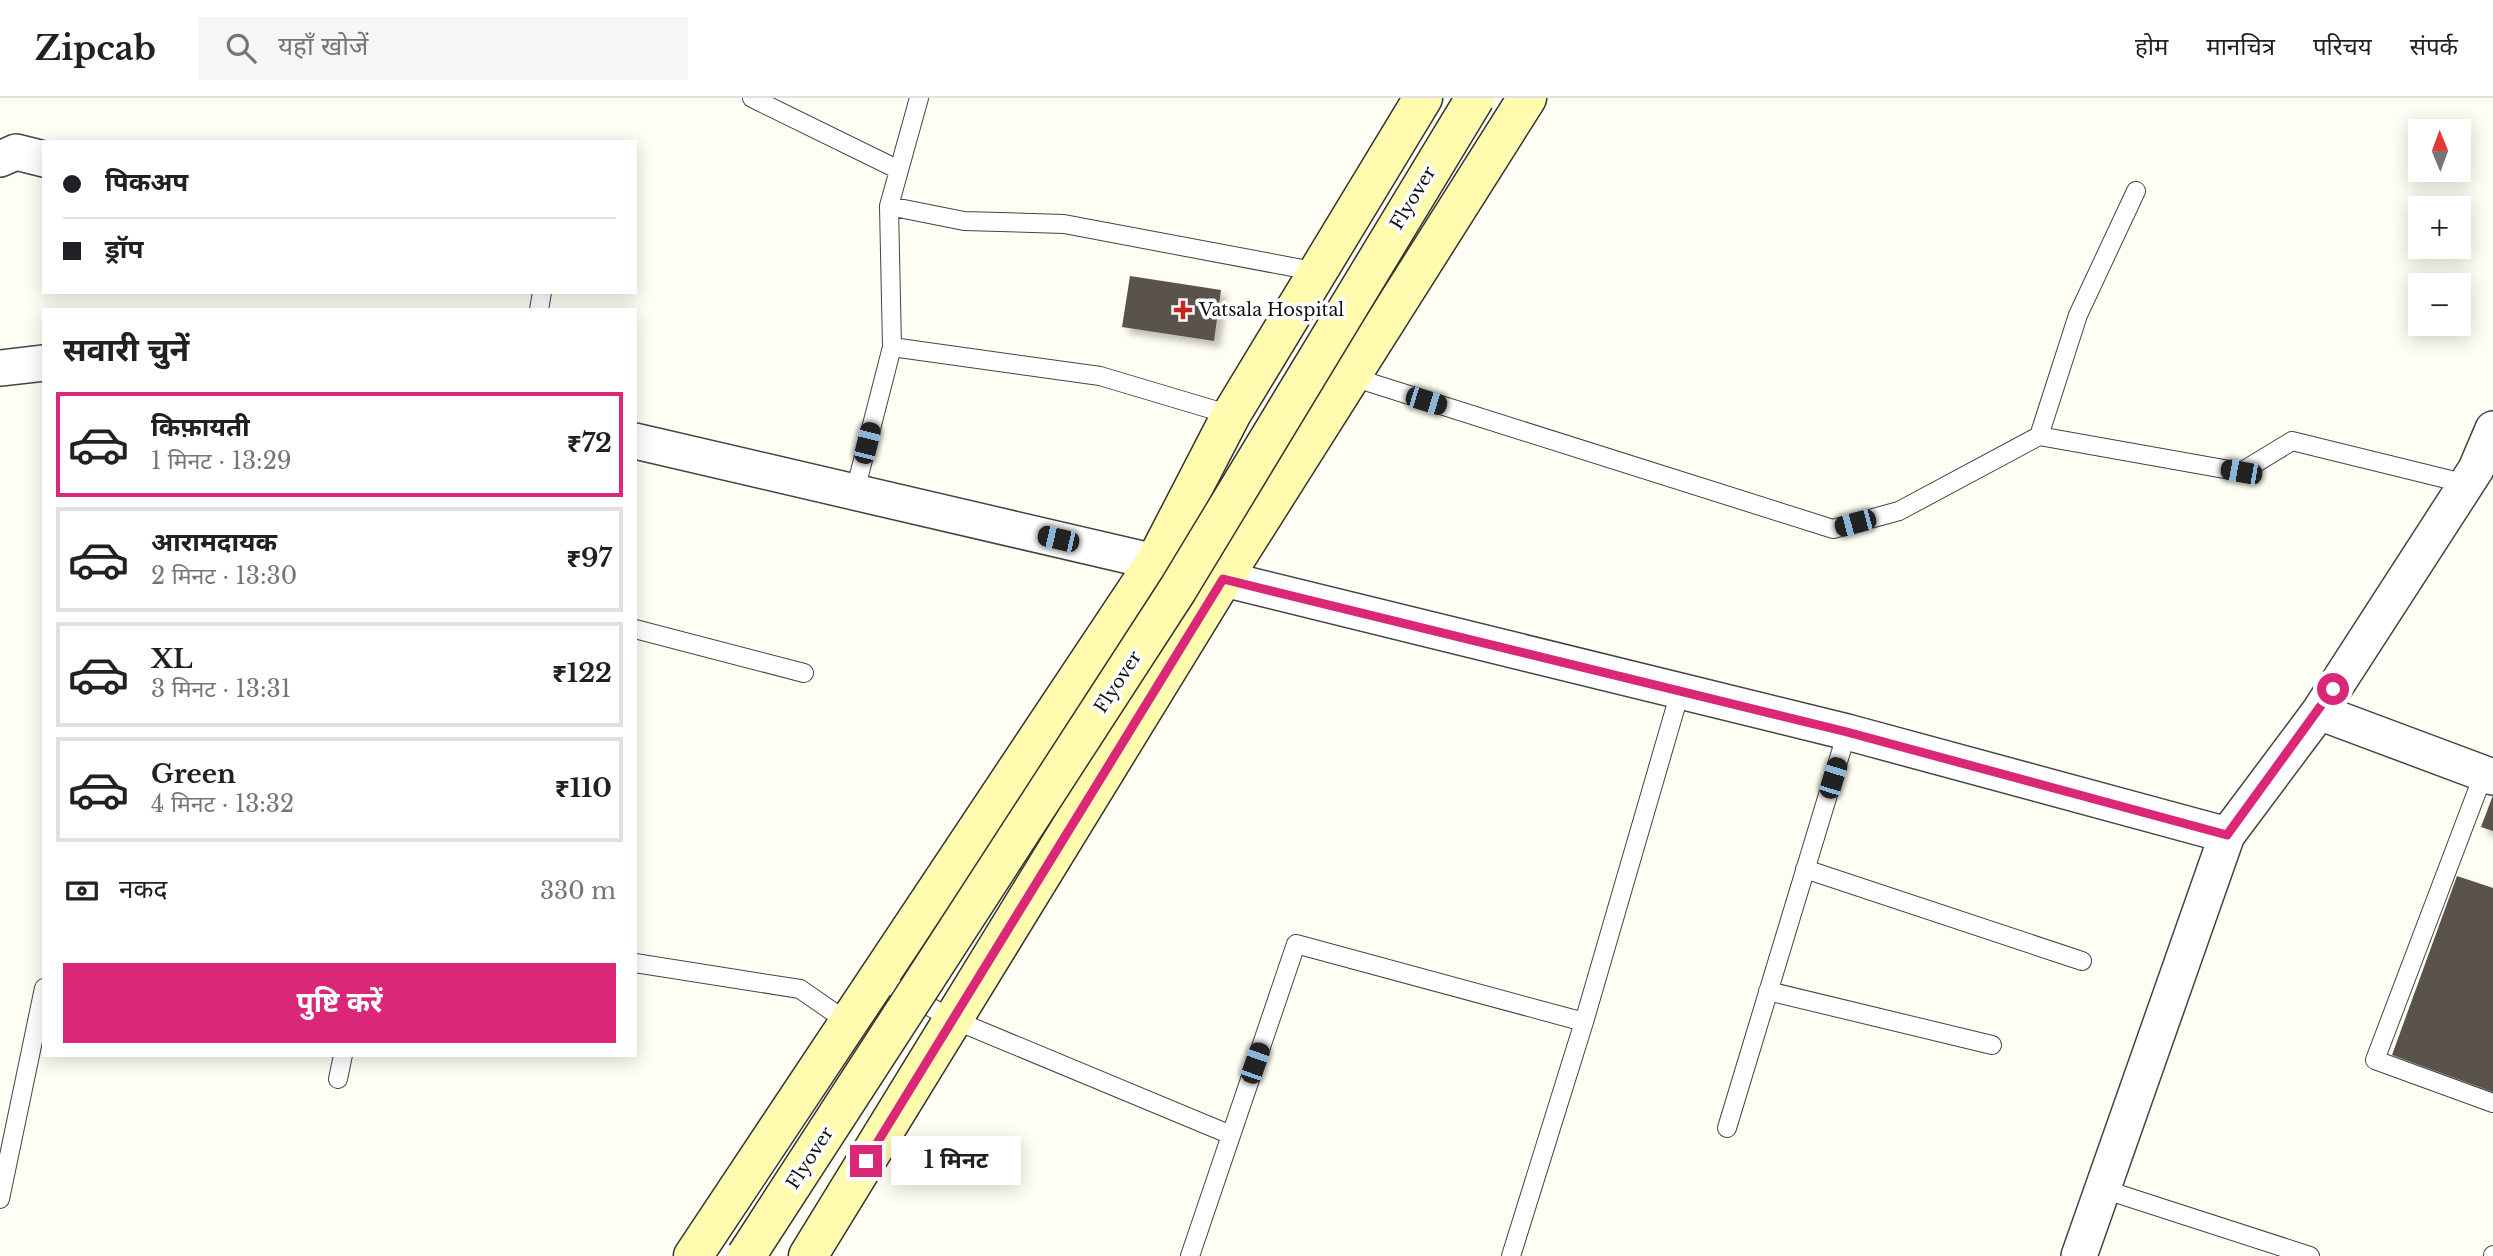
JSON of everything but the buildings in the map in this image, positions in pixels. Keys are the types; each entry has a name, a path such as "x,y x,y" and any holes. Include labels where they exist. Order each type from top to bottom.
{"main road":[{"path":"693,1256 1155,562 1231,415 1423,98"},
{"name":"Flyover","path":"746,1256 1178,589 1475,98"},
{"path":"808,1256 1349,376 1527,98"}],"street":[{"path":"0,159 16,152 42,158"},
{"path":"0,368 42,363"},
{"path":"2079,1256 2227,835 2319,712 2467,484 2493,429"},
{"path":"637,440 1155,562 1847,732 2227,835"},
{"path":"2319,712 2489,775"}],"lane":[{"path":"752,98 899,170"},
{"path":"855,491 892,347 889,206 919,98"},
{"path":"2039,436 2078,315 2136,191"},
{"path":"889,206 964,221 1064,224 1308,271 1318,270"},
{"path":"892,347 1100,376 1231,415"},
{"path":"1349,376 1833,529 1899,511 2039,436 2241,472 2291,441 2467,484"},
{"path":"637,630 804,673"},
{"path":"1513,1256 1680,692"},
{"path":"1727,1128 1847,732"},
{"path":"2489,775 2375,1060 2493,1103"},
{"path":"1805,869 2082,961"},
{"path":"1190,1256 1296,944 1584,1022"},
{"path":"637,963 800,989 849,1023"},
{"path":"878,978 953,1019 1231,1135"},
{"path":"1768,990 1992,1045"},
{"path":"0,1199 42,998"},
{"path":"338,1079 343,1057"},
{"path":"2103,1189 2309,1256"}],"place":[{"name":"Vatsala Hospital","path":"1183,310"}],"route":[{"path":"866,1161 1223,579 1847,732 2227,835 2319,712 2333,689"}]}
